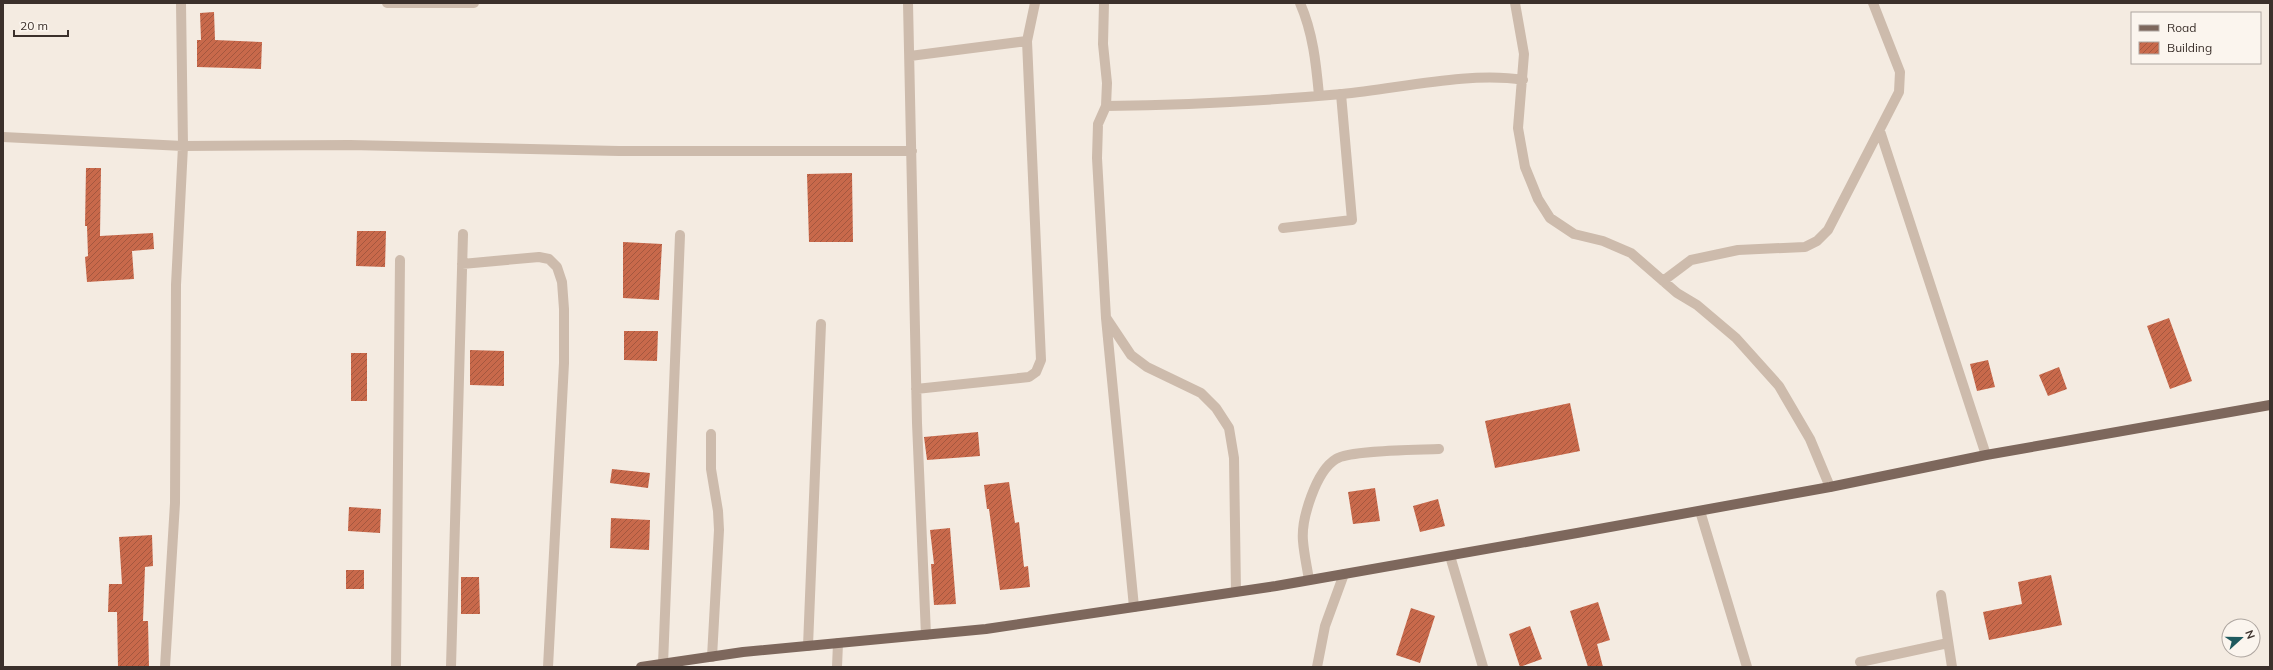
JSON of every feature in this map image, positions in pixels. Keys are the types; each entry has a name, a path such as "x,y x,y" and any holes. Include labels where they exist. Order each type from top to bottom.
{"main road":[{"path":"641,667 808,646 986,629 1236,592 1450,556 1700,511 1830,487 1986,455 2270,405"}],"street":[{"path":"165,667 175,503 176,285 183,146 181,3"},
{"path":"387,3 474,3"},
{"path":"908,3 916,389 926,635"},
{"path":"916,389 1029,377 1036,372 1041,360 1027,42 1035,3"},
{"path":"1104,3 1103,44 1107,83 1106,106 1098,124 1097,158 1106,318 1134,607"},
{"path":"1300,3 1312,37 1316,58 1319,95"},
{"path":"1515,3 1522,35 1523,80 1518,113 1521,148 1525,167 1538,199 1550,218 1574,234 1603,241 1631,253 1663,281 1697,305 1736,338 1779,386 1810,439 1830,487"},
{"path":"1663,281 1691,260 1738,250 1805,247 1817,241 1828,230 1899,92 1900,72 1873,3"},
{"path":"910,56 1027,42"},
{"path":"1106,106 1266,100 1341,94 1462,80 1505,77 1523,80"},
{"path":"1282,228 1352,220 1341,94"},
{"path":"1880,131 1986,455"},
{"path":"3,137 183,146 350,146 619,151 912,151"},
{"path":"451,667 463,234"},
{"path":"663,664 680,235"},
{"path":"462,264 539,257 550,259 557,267 562,282 564,363 548,667"},
{"path":"396,667 400,260"},
{"path":"1106,318 1131,355 1147,366 1201,393 1216,408 1229,428 1234,458 1236,592"},
{"path":"808,646 821,324"},
{"path":"711,434 711,469 718,511 719,530 712,657"},
{"path":"1309,580 1303,540 1307,512 1316,483 1325,468 1336,458 1354,454 1439,449"},
{"path":"1700,511 1747,667"},
{"path":"1450,556 1482,667"},
{"path":"1317,667 1325,626 1344,574"},
{"path":"1941,595 1952,667"},
{"path":"1860,662 1948,643"},
{"path":"837,667 838,644"}],"building":[{"path":"214,12 215,40 262,42 261,69 197,67 197,40 201,40 200,13"},
{"path":"86,168 101,168 100,236 153,233 154,249 132,251 134,279 87,282 85,257 88,256 87,226 85,226"},
{"path":"852,173 853,242 809,242 807,174"},
{"path":"357,231 386,231 385,267 356,266"},
{"path":"623,242 662,244 659,300 623,298"},
{"path":"2169,318 2192,381 2170,389 2147,326"},
{"path":"624,331 658,331 657,361 624,360"},
{"path":"470,350 504,351 504,386 470,385"},
{"path":"351,353 367,353 367,401 351,401"},
{"path":"1988,360 1995,387 1977,391 1970,364"},
{"path":"2059,367 2067,389 2048,396 2039,375"},
{"path":"1570,403 1580,451 1495,468 1485,421"},
{"path":"978,432 980,456 927,460 924,437"},
{"path":"612,469 650,473 648,488 610,483"},
{"path":"1009,482 1015,523 1019,522 1024,567 1028,566 1030,587 1000,590 989,509 987,509 984,485"},
{"path":"1375,488 1380,521 1353,524 1348,492"},
{"path":"1438,499 1445,526 1420,532 1413,506"},
{"path":"349,507 381,509 380,533 348,531"},
{"path":"611,518 650,520 649,550 610,548"},
{"path":"950,528 956,604 934,605 931,564 934,564 930,530"},
{"path":"152,535 153,566 145,567 143,621 148,621 149,667 118,667 117,612 108,612 109,584 122,584 119,537"},
{"path":"346,570 364,570 364,589 346,589"},
{"path":"2051,575 2062,625 1989,640 1983,612 2022,604 2018,582"},
{"path":"461,577 479,577 480,614 461,614"},
{"path":"1598,602 1610,640 1597,644 1603,667 1588,667 1570,611"},
{"path":"1411,608 1435,616 1420,663 1396,655"},
{"path":"1530,626 1542,659 1520,667 1509,634"}]}
